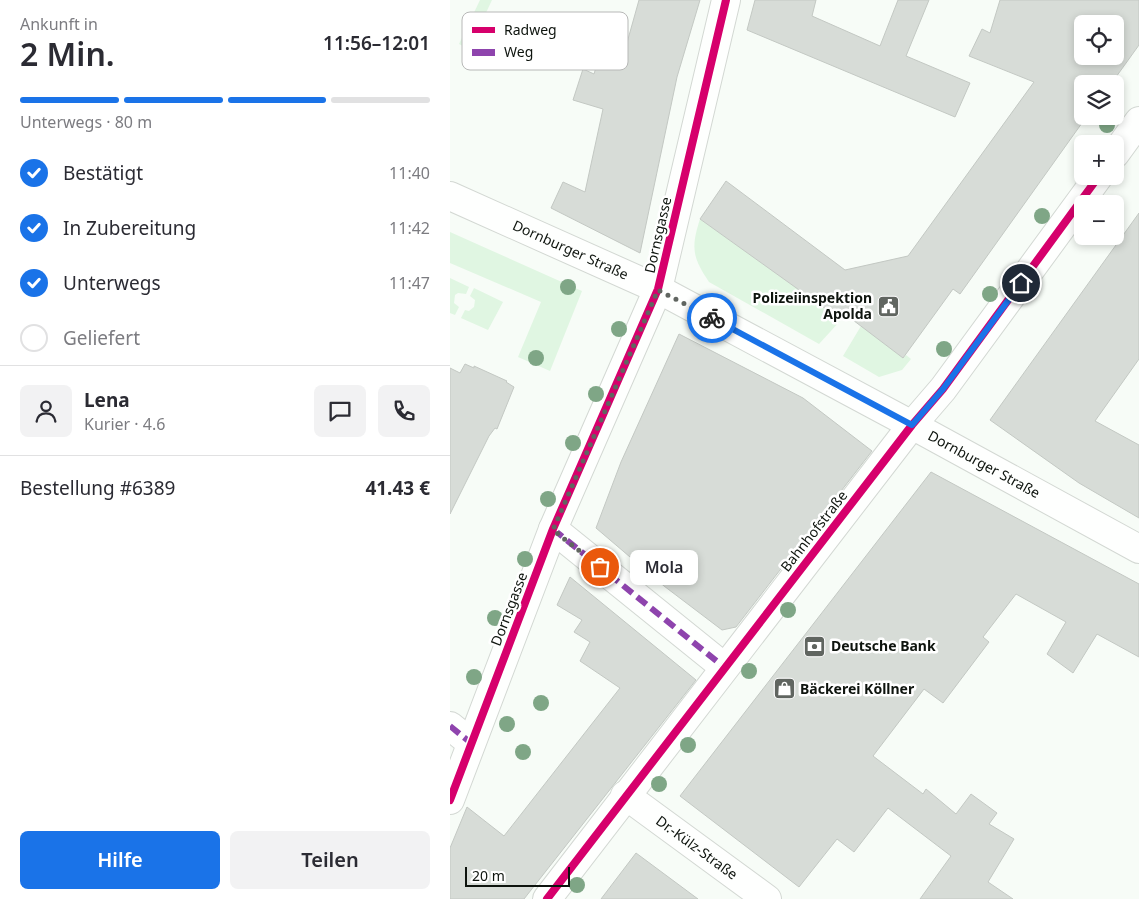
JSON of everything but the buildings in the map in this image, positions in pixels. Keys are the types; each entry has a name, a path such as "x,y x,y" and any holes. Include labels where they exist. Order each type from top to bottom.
{"street":[{"name":"Dornsgasse","path":"450,800 553,530 658,290 726,0"},
{"path":"1124,142 1139,121"},
{"name":"Bahnhofstraße","path":"547,899 724,667 912,425 943,389 1092,185"},
{"name":"Dornburger Straße","path":"450,196 658,290 912,425 1139,549"},
{"path":"553,530 724,667"},
{"path":"450,726 471,743"},
{"name":"Dr.-Külz-Straße","path":"625,795 767,899"}],"green space":[{"path":"480,0 492,0 486,12 474,12"},
{"path":"700,219 841,320 819,344 709,282 699,266 694,245"},
{"path":"450,232 582,291 550,371 518,357 541,302 450,263"},
{"path":"450,278 469,287 466,294 458,293 455,295 454,303 459,307 455,315 450,313"},
{"path":"474,288 503,302 488,330 461,318 465,310 469,311 474,307 475,300 470,296"},
{"path":"861,326 903,358 906,355 911,359 902,370 879,377 843,356"}],"marked path":[{"path":"553,529 724,667"},
{"path":"450,726 471,743"}],"cycle path":[{"path":"450,800 553,529 658,289 726,0"},
{"path":"547,899 912,425 943,389 1092,185"}],"way so far":[{"path":"600,567 553,530 658,290 712,318"}],"place":[{"name":"Polizeiinspektion Apolda","path":"888,306"},
{"name":"Mola","path":"600,567"},
{"name":"Deutsche Bank","path":"815,646"},
{"name":"Bäckerei Köllner","path":"784,689"}],"route":[{"path":"712,318 912,425 943,389 1021,283"}]}
